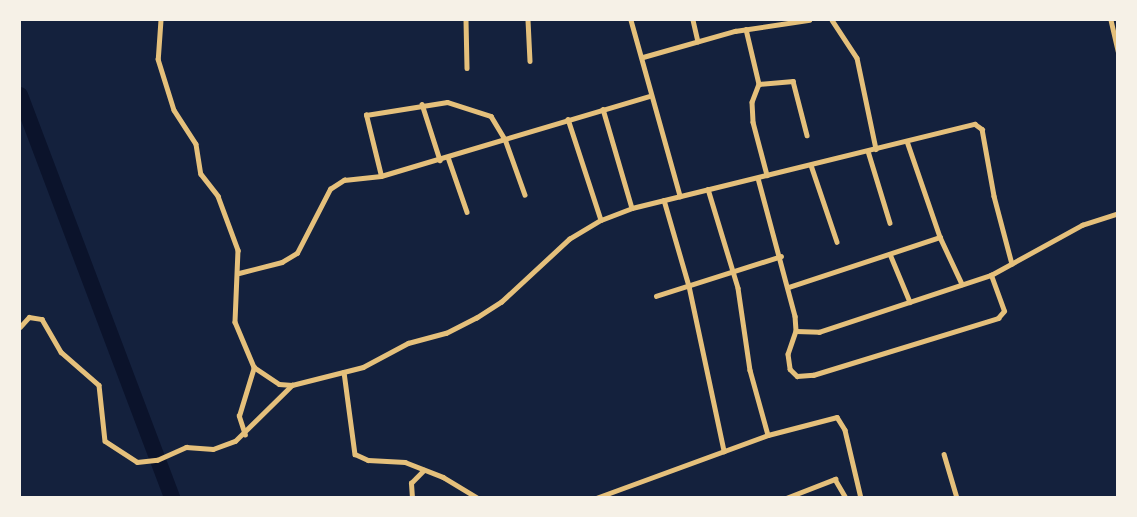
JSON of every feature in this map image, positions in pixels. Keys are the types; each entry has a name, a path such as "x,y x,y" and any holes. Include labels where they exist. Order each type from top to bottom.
{"street":[{"path":"161,20 158,59 174,110 196,144 201,174 218,196 235,238 239,273 235,322 254,367 269,379 292,385 344,372 375,362 408,343 446,333 489,310 569,239 601,220 632,208 979,124 1012,264"},
{"path":"466,20 467,68"},
{"path":"528,20 530,61"},
{"path":"631,20 650,96 680,196"},
{"path":"693,20 698,40"},
{"path":"642,57 698,40 747,29 789,21 809,20"},
{"path":"832,20 857,58 876,149"},
{"path":"1111,20 1118,51"},
{"path":"747,29 759,84 752,109 767,175"},
{"path":"759,84 793,81 807,135"},
{"path":"239,273 282,262 297,253 336,183 381,176 440,160 568,119 650,96"},
{"path":"381,176 366,115 422,104 447,102 485,112 495,120 505,139 525,195"},
{"path":"422,104 440,160"},
{"path":"603,109 632,208"},
{"path":"568,119 601,220"},
{"path":"907,141 940,237 962,284"},
{"path":"868,151 890,223"},
{"path":"448,157 467,212"},
{"path":"812,165 837,242"},
{"path":"758,178 789,287 796,331 788,354 790,369 797,376 813,375 998,318 1004,311 991,274"},
{"path":"708,189 734,271 750,370 768,435"},
{"path":"664,200 689,286 724,451"},
{"path":"796,331 811,334 991,274 1082,225 1118,213"},
{"path":"789,287 940,237"},
{"path":"890,254 910,302"},
{"path":"656,296 781,256"},
{"path":"20,327 29,317 42,319 61,352 99,385 105,441 128,459 148,462 186,447 213,448 245,435 292,385"},
{"path":"245,435 239,416 254,367"},
{"path":"344,372 355,454 368,460 396,459 424,470 478,498"},
{"path":"596,498 768,435 837,417 845,430 861,498"},
{"path":"944,454 957,498"},
{"path":"412,498 411,483 424,470"},
{"path":"786,498 835,479 846,498"}],"waterway":[{"path":"20,95 172,498"}]}
